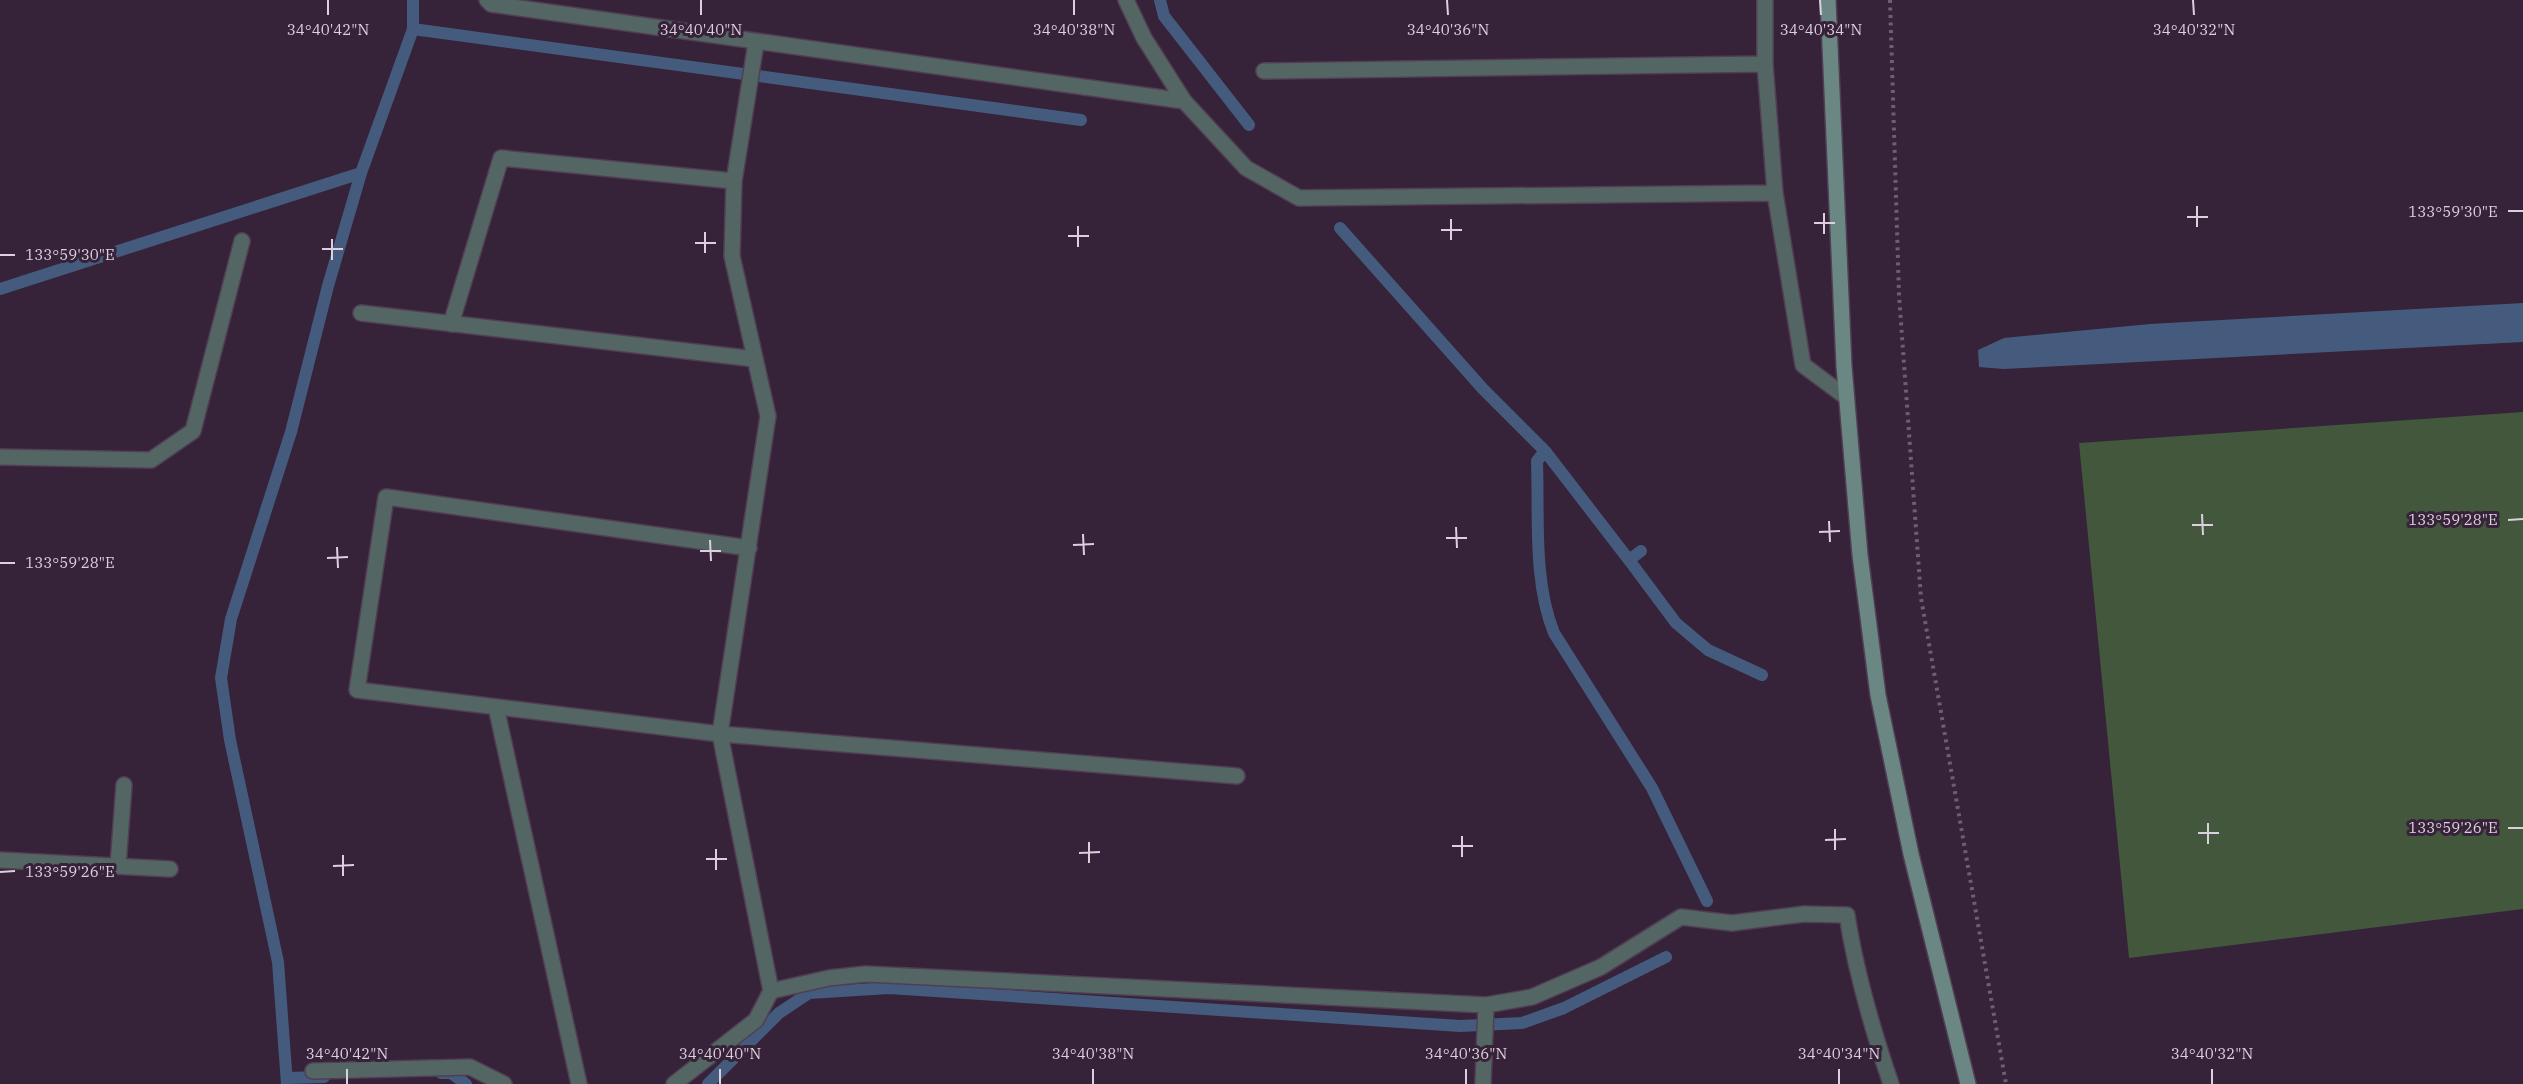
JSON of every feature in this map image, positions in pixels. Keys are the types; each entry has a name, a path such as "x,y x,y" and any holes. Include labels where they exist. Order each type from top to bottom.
{"street":[{"path":"487,0 491,4 756,43 1184,100"},
{"path":"1126,0 1144,38 1184,100 1246,168 1299,198 1775,193"},
{"path":"1765,0 1765,64 1775,193 1803,365 1846,397"},
{"path":"1828,0 1846,397 1860,555 1878,695 1911,854 1968,1084"},
{"path":"674,1084 756,1020 771,991 720,734 768,416 732,256 734,181 756,43"},
{"path":"1264,71 1765,64"},
{"path":"451,324 501,158 734,181"},
{"path":"0,457 151,460 193,431 242,241"},
{"path":"361,313 755,359"},
{"path":"749,548 386,497 357,690 720,734 1237,776"},
{"path":"496,707 579,1084"},
{"path":"118,866 124,785"},
{"path":"0,860 170,869"},
{"path":"771,991 830,978 866,974 1486,1010 1532,997 1601,967 1681,917 1732,923 1804,914 1846,915 1855,965 1869,1021 1891,1084"},
{"path":"1483,1084 1486,1010"},
{"path":"313,1071 470,1067 504,1084"}],"path":[{"path":"1890,0 1899,295 1921,598 2006,1084"}],"green space":[{"path":"2523,412 2523,909 2129,958 2079,443"}],"water":[{"path":"2523,303 2523,342 2003,369 1979,367 1978,350 2004,338 2150,324"}],"waterway":[{"path":"287,1084 278,962 230,740 221,678 231,619 291,432 328,286 361,173 413,29 413,0"},
{"path":"1160,0 1164,16 1249,125"},
{"path":"413,29 1081,120"},
{"path":"0,289 361,173"},
{"path":"1340,228 1483,389 1545,451 1629,560 1641,551"},
{"path":"1545,451 1537,461 1538,548 1543,592 1554,633 1652,788 1707,901"},
{"path":"1629,560 1676,623 1708,650 1762,675"},
{"path":"708,1084 779,1013 809,993 889,988 1460,1026 1522,1023 1564,1008 1666,957"},
{"path":"441,1073 451,1073 466,1084"},
{"path":"287,1078 324,1077"}]}
